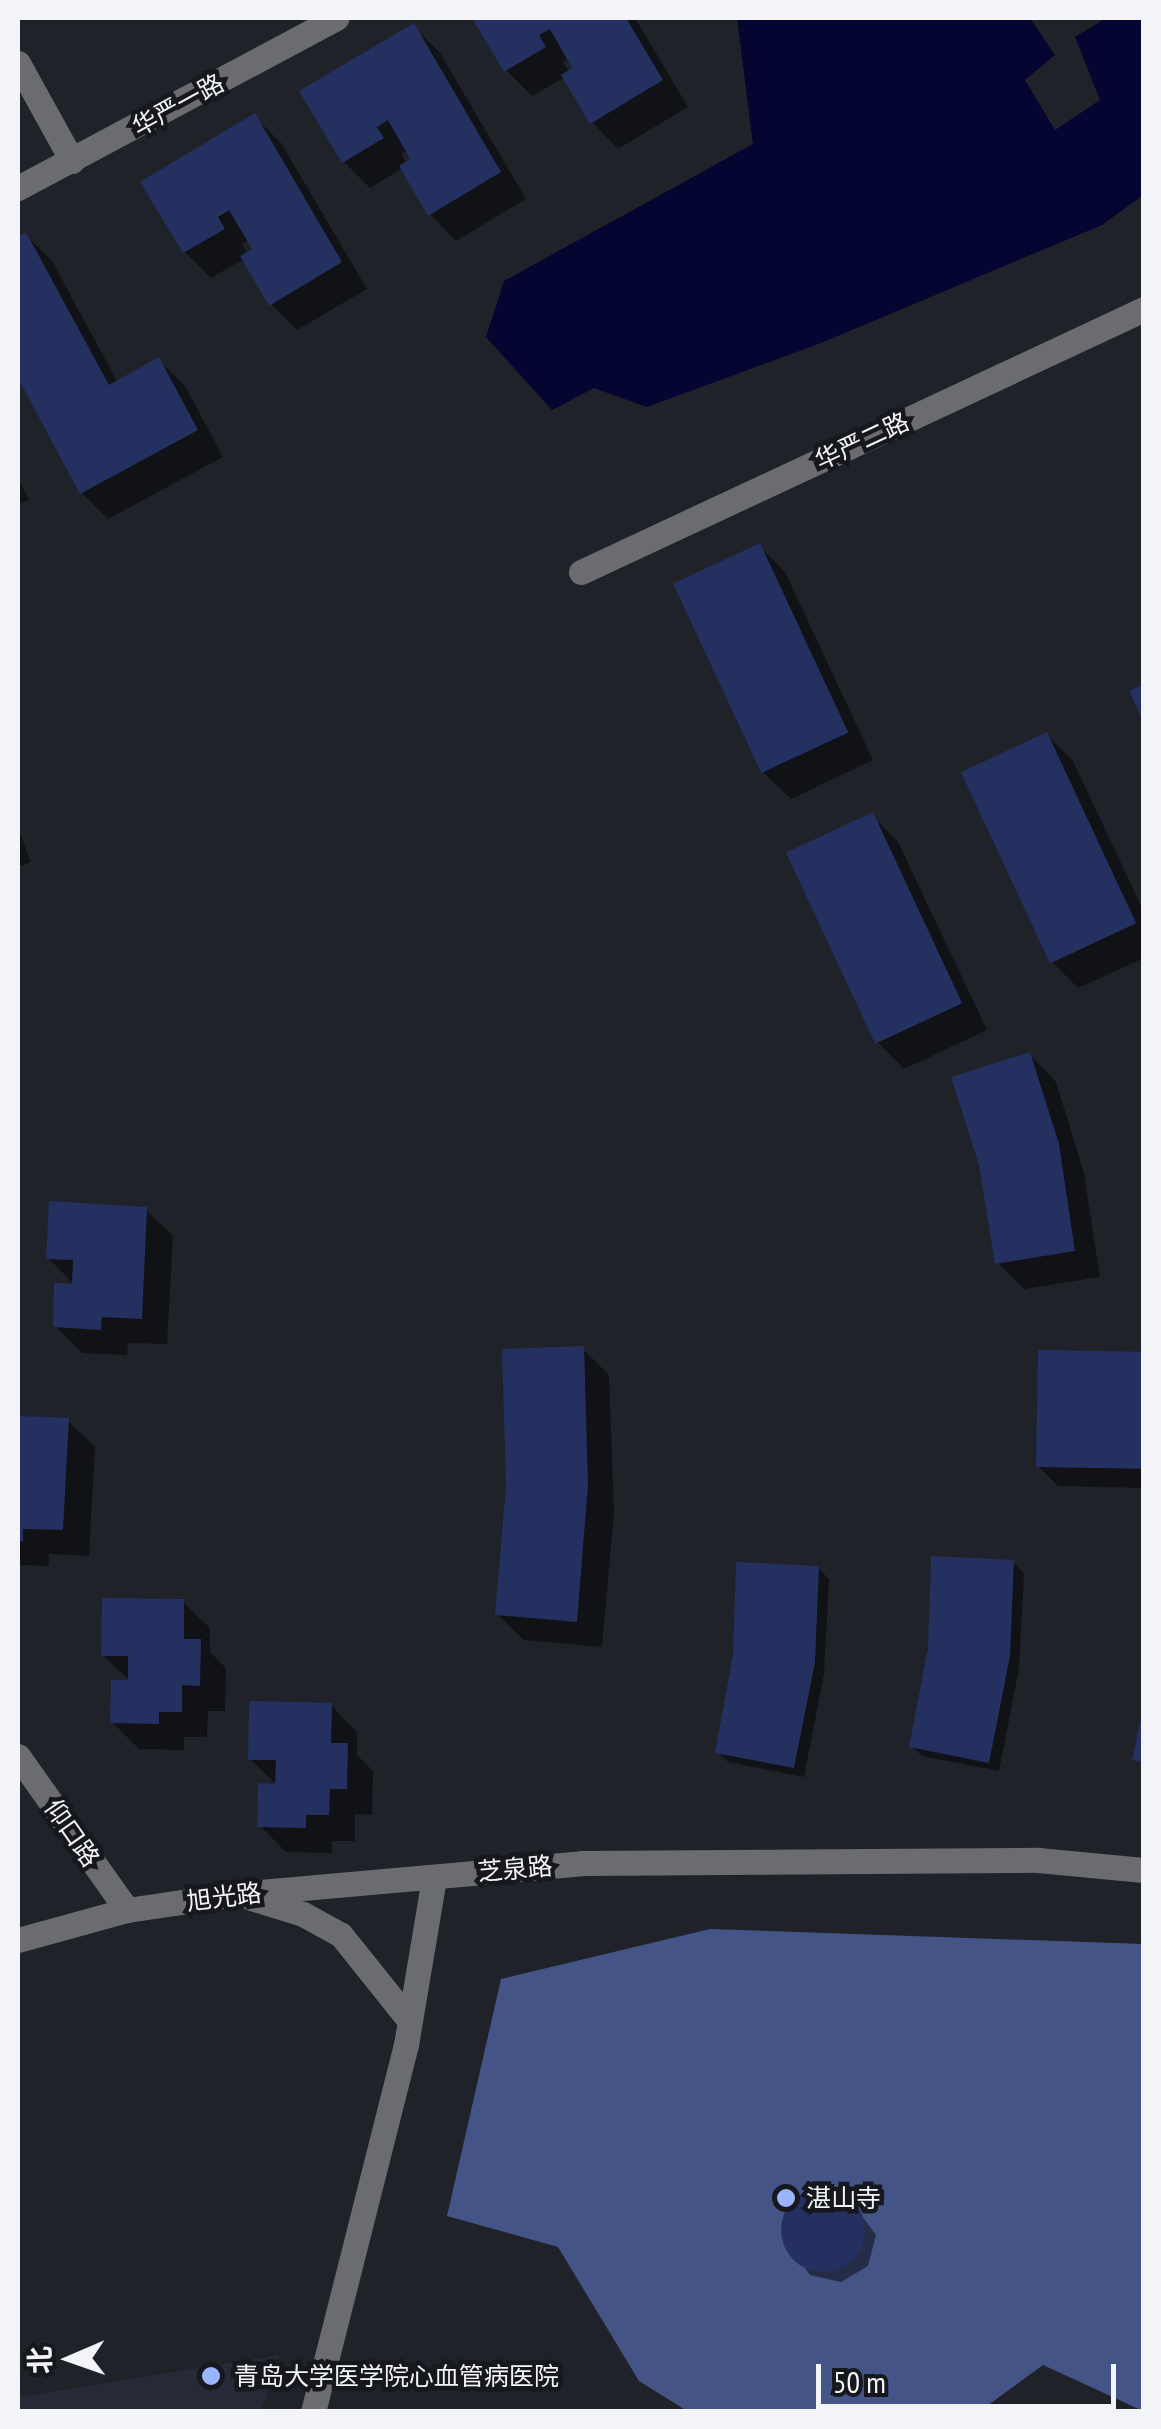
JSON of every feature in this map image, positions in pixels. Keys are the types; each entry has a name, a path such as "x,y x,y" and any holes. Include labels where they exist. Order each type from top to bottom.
{"street":[{"name":"华严一路","path":"18,188 336,18"},
{"path":"18,63 72,160"},
{"name":"华严二路","path":"581,572 1144,309"},
{"name":"仰口路","path":"18,1756 127,1910"},
{"name":"芝泉路","path":"434,1877 582,1863 1038,1860 1144,1870"},
{"path":"313,2412 410,2020 434,1877"},
{"name":"旭光路","path":"18,1940 127,1910 237,1894 434,1877"},
{"path":"237,1894 303,1914 341,1935 410,2020"}],"shaded area":[{"path":"737,18 1030,18 1055,55 1025,80 1055,130 1100,100 1075,37 1106,18 1143,18 1143,195 1102,225 821,343 647,407 594,388 552,410 486,337 504,281 753,144"},
{"name":"湛山寺","path":"710,1929 1143,1944 1143,2411 1043,2365 980,2411 687,2411 639,2381 558,2247 447,2216 501,1979"},
{"name":"青岛大学医学院心血管病医院","path":"280,2355 261,2411 18,2411 18,2397"}],"building":[{"path":"472,18 626,18 663,80 590,124 561,75 572,68 550,29 539,35 546,47 504,72"},
{"path":"414,23 501,172 428,216 399,166 410,159 388,120 377,127 384,138 342,163 299,91"},
{"path":"255,113 342,262 269,306 240,256 252,249 229,210 218,217 225,229 183,253 140,182"},
{"path":"26,232 109,385 159,357 198,430 80,494 18,378 18,237"},
{"path":"760,543 848,732 761,773 673,584"},
{"path":"1144,684 1144,722 1129,691"},
{"path":"1047,732 1136,923 1050,963 961,772"},
{"path":"873,812 962,1003 875,1044 786,853"},
{"path":"1030,1052 1059,1144 1075,1251 995,1264 979,1165 951,1077"},
{"path":"49,1201 147,1207 142,1319 102,1317 101,1330 53,1327 54,1283 72,1284 73,1260 46,1259"},
{"path":"584,1346 588,1485 577,1622 495,1615 506,1486 502,1349"},
{"path":"1038,1350 1144,1352 1142,1469 1036,1467"},
{"path":"18,1416 69,1418 63,1530 23,1529 23,1541 18,1541"},
{"path":"931,1556 1014,1560 1010,1656 989,1763 909,1747 928,1648"},
{"path":"736,1562 819,1566 815,1662 794,1768 715,1753 733,1654"},
{"path":"102,1598 184,1599 184,1639 201,1639 200,1686 182,1685 182,1712 159,1712 159,1724 110,1723 111,1680 128,1680 128,1656 101,1656"},
{"path":"249,1701 332,1703 331,1743 348,1743 347,1789 330,1789 329,1815 306,1815 306,1828 257,1827 258,1783 275,1784 276,1760 248,1760"},
{"path":"1144,1712 1144,1762 1132,1760"},
{"path":"823,2188 839,2191 858,2207 865,2230 862,2246 846,2265 823,2272 807,2269 788,2253 781,2230 784,2214 800,2195"}],"place":[{"name":"湛山寺","path":"786,2198"},
{"name":"青岛大学医学院心血管病医院","path":"211,2376"}]}
